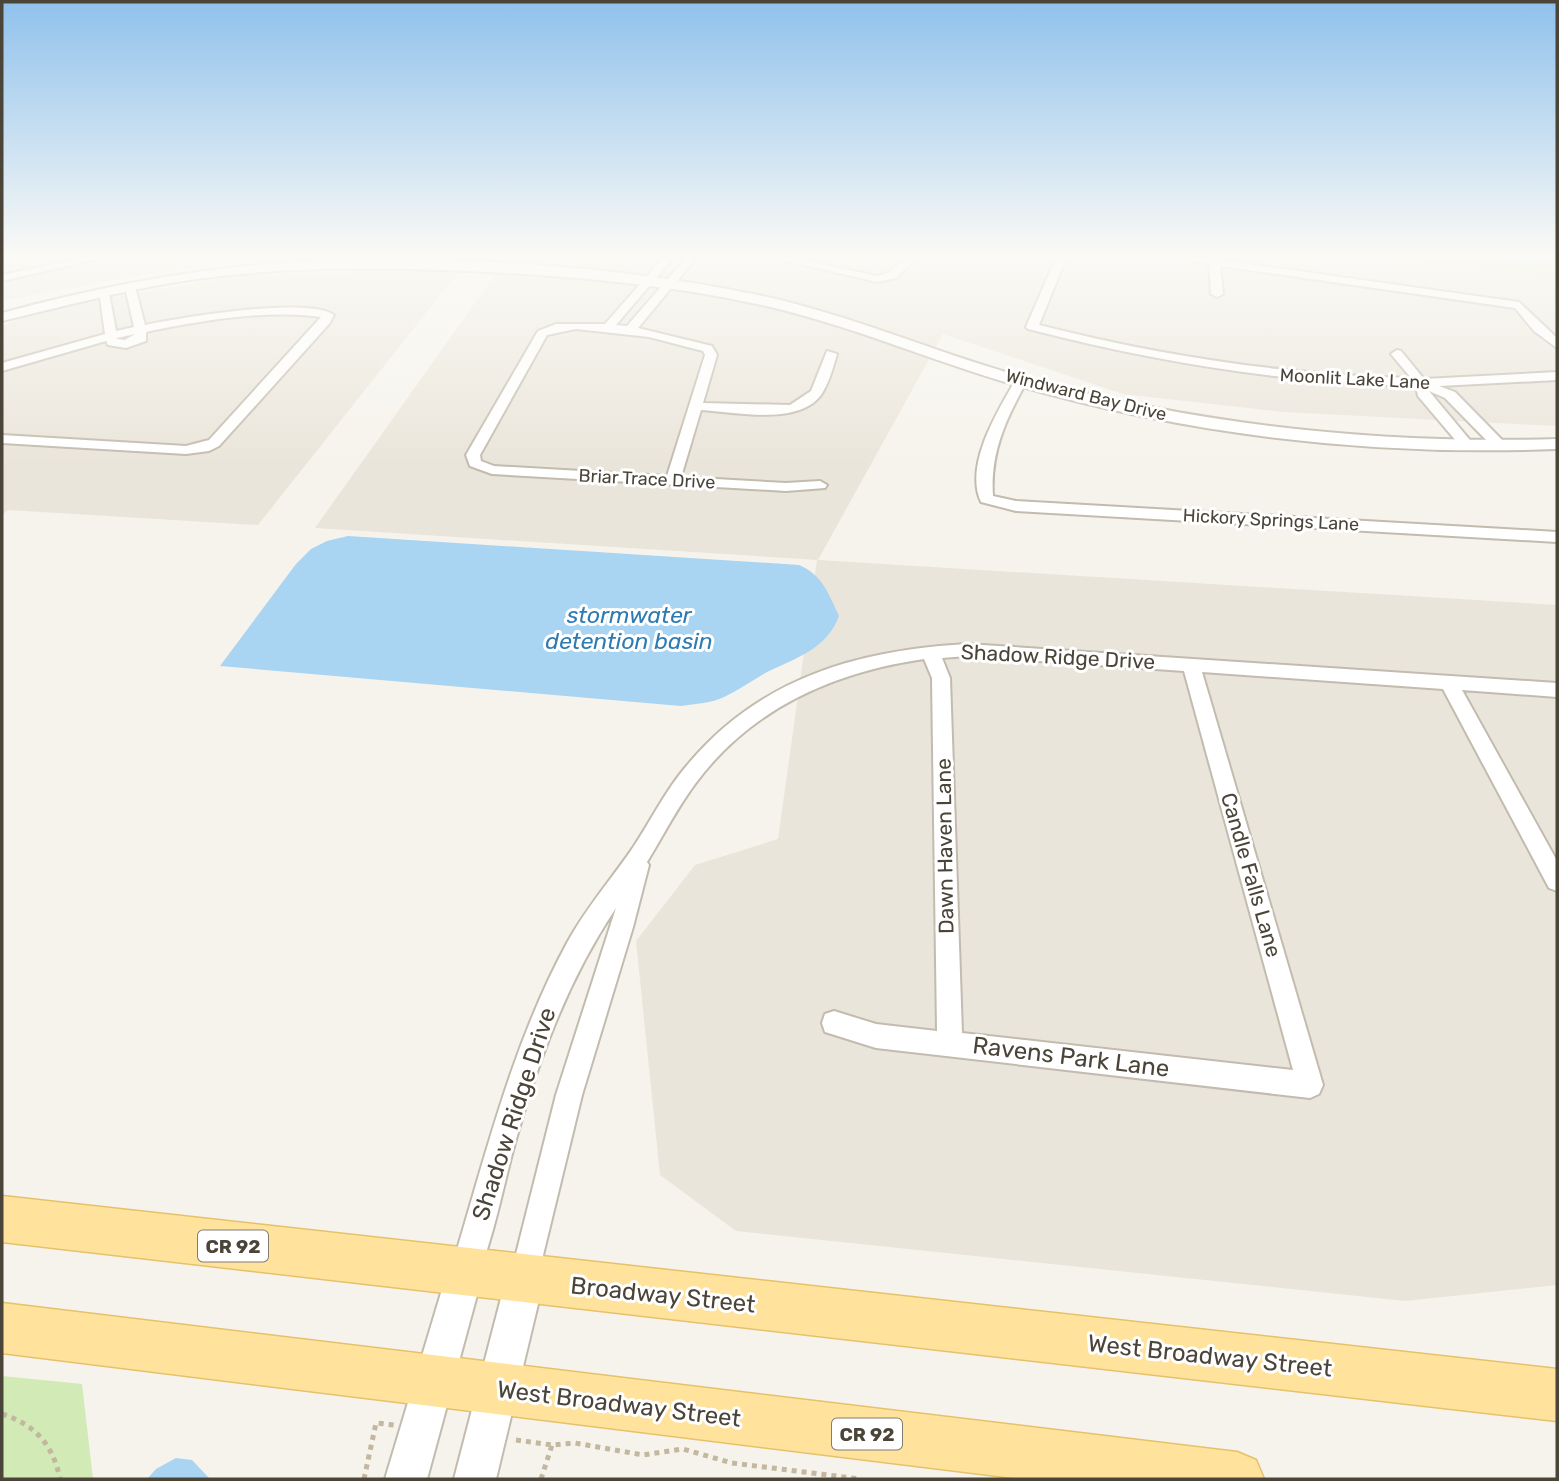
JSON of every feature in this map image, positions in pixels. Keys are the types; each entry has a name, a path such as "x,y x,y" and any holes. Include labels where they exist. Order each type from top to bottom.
{"main road":[{"name":"CR 92","path":"2,1219 465,1273"},
{"name":"Broadway Street","path":"465,1273 862,1317"},
{"name":"West Broadway Street","path":"862,1317 1557,1395"},
{"name":"West Broadway Street","path":"2,1328 435,1381 492,1412 1237,1479"}],"street":[{"path":"110,327 112,335"},
{"path":"2,367 112,335 154,327"},
{"path":"2,439 186,450 204,448 214,443 320,327"},
{"name":"Windward Bay Drive","path":"863,327 1021,381 1223,426 1340,440 1500,446 1557,444"},
{"name":"Moonlit Lake Lane","path":"1032,327 1157,358 1273,375 1381,384 1503,382 1557,376"},
{"path":"1536,327 1557,344"},
{"path":"607,328 694,342 708,348 710,355 673,480"},
{"name":"Briar Trace Drive","path":"607,328 549,329 542,334 473,455 475,463 492,470 786,487 820,485"},
{"path":"695,406 795,410 812,399 821,384 831,354"},
{"path":"1397,354 1422,384 1450,395 1500,446"},
{"name":"Hickory Springs Lane","path":"1021,381 992,432 983,473 986,499 1016,506 1557,537"},
{"path":"1422,384 1423,393 1467,445"},
{"name":"Shadow Ridge Drive","path":"465,1273 535,1039 576,949 641,854 666,809 696,768 726,736 762,709 800,686 886,657 930,651 989,650 1557,690"},
{"name":"Dawn Haven Lane","path":"930,651 941,678 950,1044"},
{"name":"Candle Falls Lane","path":"1191,665 1310,1085"},
{"path":"1448,682 1557,881"},
{"name":"Shadow Ridge Drive","path":"525,1279 569,1095 622,927 641,854"},
{"name":"Ravens Park Lane","path":"834,1023 876,1036 1310,1085"},
{"path":"406,1479 465,1273"},
{"path":"475,1479 525,1279"}],"path":[{"path":"492,1412 552,1445 575,1443 643,1455 683,1449 732,1463 860,1479"},
{"path":"2,1414 12,1417 35,1432 55,1456 60,1479"},
{"path":"363,1479 376,1423 421,1427"},
{"path":"541,1479 552,1445"}],"shaded area":[{"path":"2,327 415,327 258,525 8,510 2,515"},
{"path":"458,327 1557,327 1557,426 1284,412 1123,394 943,334 818,560 1557,605 1557,1285 1405,1301 736,1231 660,1175 636,941 695,865 778,839 817,560 315,528"}],"green space":[{"path":"2,1376 82,1384 93,1479 2,1479"}],"water":[{"name":"stormwater detention basin","path":"348,536 799,565 820,580 839,616 827,637 799,657 719,699 681,706 220,666 296,564 311,549 327,541"},
{"path":"176,1458 192,1460 210,1479 147,1479 156,1469"}]}
